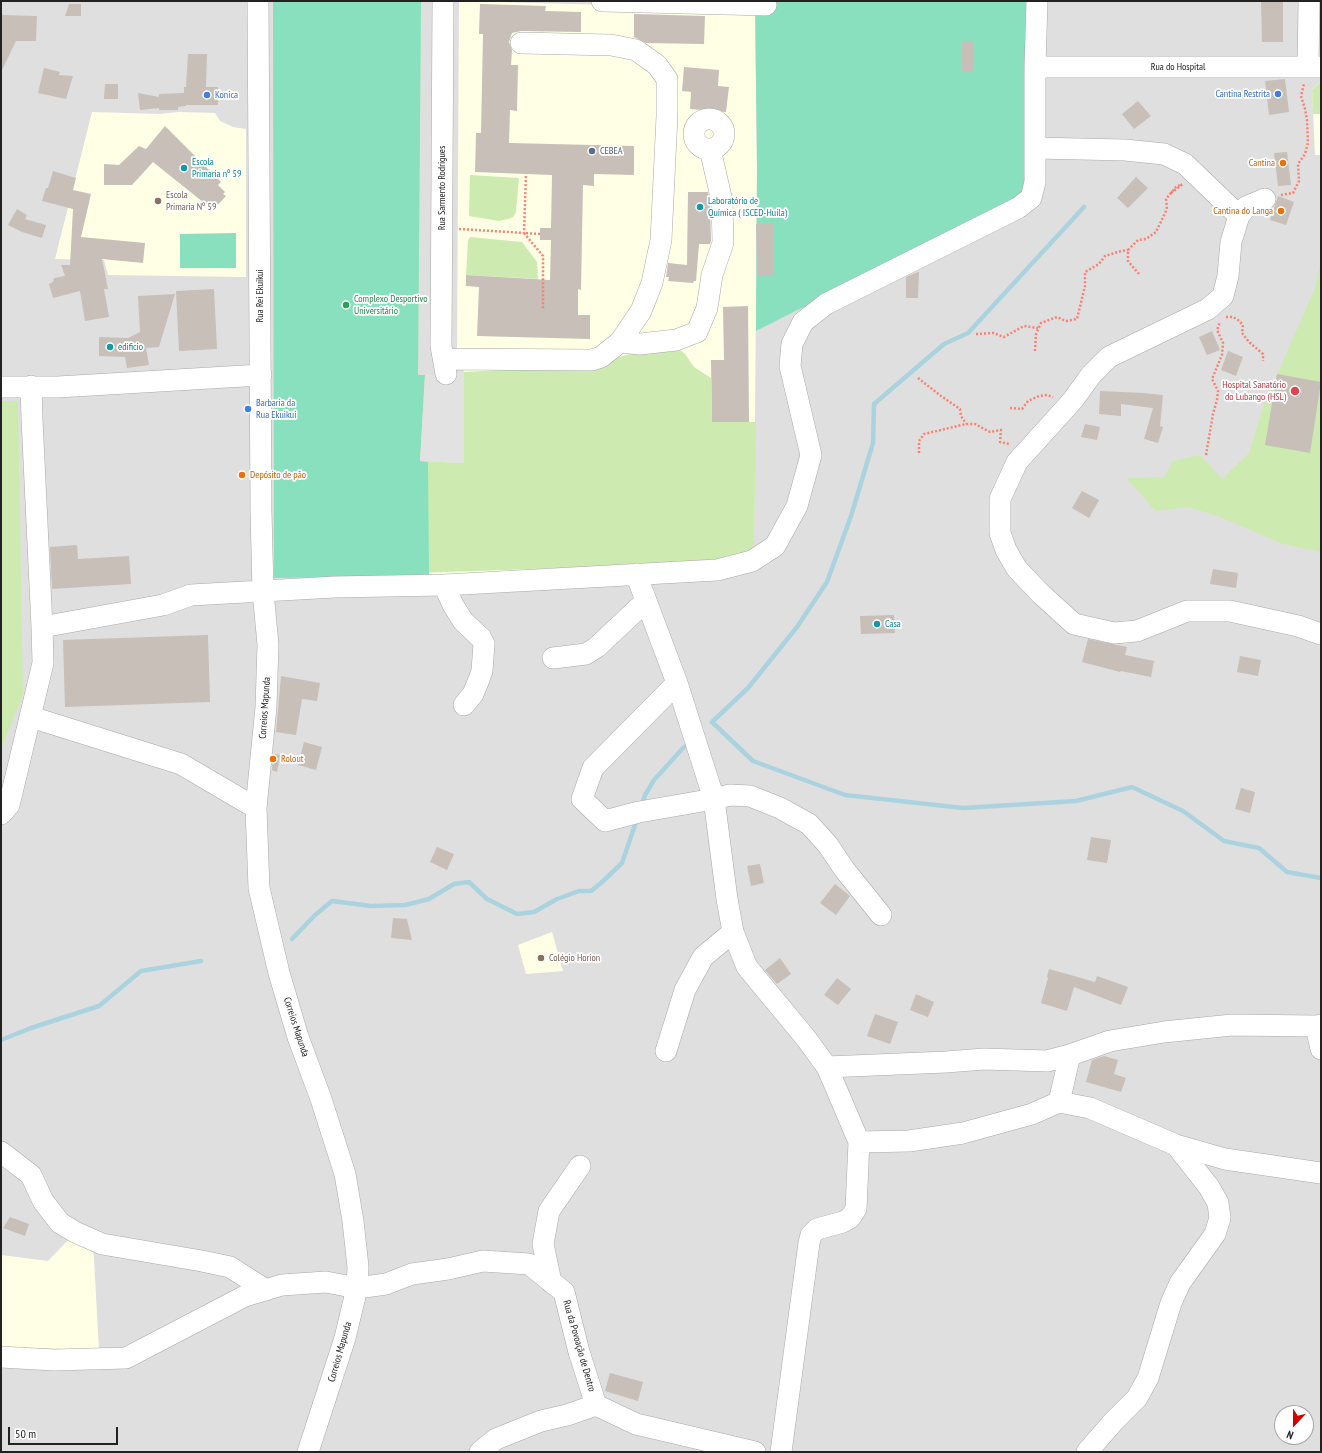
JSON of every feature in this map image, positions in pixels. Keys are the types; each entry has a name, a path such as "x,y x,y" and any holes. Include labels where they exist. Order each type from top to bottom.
{"street":[{"name":"Rua Rei Ekuikui","path":"258,1 263,591"},
{"name":"Rua Sarmento Rodrigues","path":"443,1 441,346 445,366 592,360 602,357 620,342"},
{"path":"602,1 766,5"},
{"path":"42,627 163,605 191,595 335,587 444,585 717,570 752,561 775,546 797,506 811,455 790,366 792,344 803,322 826,304 1018,208 1030,198 1035,182 1035,67 1037,1"},
{"path":"1309,1 1311,72"},
{"path":"521,43 611,45 636,50 657,65 667,79 667,116 661,240 652,283 640,311 620,342 640,344 676,340 697,332 707,308 712,275 723,242 722,200 710,148"},
{"name":"Rua do Hospital","path":"1035,67 1311,72"},
{"path":"1035,148 1125,150 1164,154 1185,164 1239,216"},
{"path":"1264,199 1246,207 1239,216 1231,242 1228,276 1223,296 1208,309 1109,357 1091,375 1073,400 1017,462 1000,499 1000,533 1006,550 1017,569 1041,594 1074,624 1114,633 1137,631 1187,612 1230,611 1298,626 1321,634"},
{"path":"1,387 58,387 261,375"},
{"path":"1,814 10,805 43,663 32,419 32,386"},
{"path":"636,574 677,683 714,799 727,899 733,932 747,966 806,1037 827,1067 859,1142 856,1209 850,1218 843,1222 817,1229 811,1236 808,1243 781,1452"},
{"path":"444,585 453,605 464,621 481,638 484,644 482,671 473,694 464,705"},
{"name":"Correios Mapunda","path":"263,591 268,645 266,707 256,808 259,888 280,973 298,1037 321,1099 345,1174 356,1243 358,1267 358,1288 345,1338 308,1452"},
{"path":"553,658 586,654 597,647 646,601"},
{"path":"677,683 593,768 582,799 605,821 639,812 730,795 750,796 780,808 809,824 828,845 844,869 881,915"},
{"path":"31,717 181,764 256,808"},
{"path":"666,1051 685,990 703,956 733,932"},
{"path":"827,1067 984,1059 1047,1061 1070,1055 1110,1041 1164,1032 1232,1025 1318,1026 1321,1049"},
{"path":"1059,1102 1070,1055"},
{"path":"859,1142 909,1141 963,1133 1032,1114 1059,1102 1090,1108 1176,1145 1225,1159 1321,1173"},
{"path":"1087,1452 1113,1422 1137,1398 1148,1378 1171,1303 1180,1283 1215,1234 1220,1218 1218,1203 1209,1187 1176,1145"},
{"path":"1,1152 31,1175 43,1201 60,1223 75,1232 102,1244 230,1267 266,1290"},
{"path":"551,1282 543,1244 549,1211 580,1166"},
{"name":"Rua da Povoação de Dentro","path":"1,1357 54,1360 126,1358 245,1296 282,1285 326,1282 358,1288 386,1284 412,1274 448,1269 483,1261 529,1264 564,1292 596,1405 636,1424 755,1452"},
{"path":"480,1452 496,1439 541,1421 567,1416 596,1405"}],"path":[{"path":"1264,199 1293,193 1299,181 1298,164 1305,154 1308,143 1307,120 1301,96 1311,72"},
{"path":"526,174 524,233 543,256 543,309"},
{"path":"1035,351 1036,334 1041,323 1057,317 1066,321 1077,319 1085,286 1085,272 1099,264 1105,256 1128,250 1138,240 1146,239 1156,232 1167,210 1166,199 1171,193 1176,187 1187,180 1171,193"},
{"path":"442,228 540,234"},
{"path":"1128,250 1128,261 1139,274"},
{"path":"1206,455 1217,400 1218,390 1212,380 1222,355 1223,343 1217,330 1222,317 1233,317 1243,325 1242,332 1249,342 1263,354 1263,361"},
{"path":"976,334 993,333 1004,337 1024,326 1038,328"},
{"path":"918,378 960,409 961,416 966,424"},
{"path":"1010,408 1022,409 1028,401 1039,396 1047,395 1056,398"},
{"path":"919,453 919,441 924,434 966,424 975,424 990,432 1001,430 1000,442 1020,447 1027,451"}],"shaded area":[{"path":"1,1 1321,1 1321,1452 1,1452"},
{"path":"459,1 755,9 757,168 754,544 725,560 429,576 428,462 464,463 464,372 457,350"},
{"path":"1321,81 1321,155 1315,155 1312,90"},
{"name":"Escola Primaria Nº 59","path":"92,112 160,114 179,112 215,113 220,121 233,127 246,129 246,277 108,275 104,260 55,259"},
{"path":"464,372 464,463 420,461 425,375"},
{"name":"Colégio Horion","path":"552,932 563,971 526,974 518,945"},
{"path":"72,1236 93,1241 99,1350 1,1347 1,1255 48,1261"}],"green space":[{"path":"273,1 421,1 418,375 425,375 420,461 464,463 464,372 600,365 622,356 675,346 685,354 694,367 711,378 712,422 756,422 754,544 750,551 725,560 648,565 274,578"},
{"name":"Complexo Desportivo Universitário","path":"273,1 421,1 418,375 425,375 420,461 428,462 429,576 274,578"},
{"path":"755,1 1027,1 1026,171 1023,194 989,213 756,331 757,168"},
{"path":"1321,81 1321,114 1313,114 1312,90"},
{"path":"470,175 519,178 516,212 513,217 499,221 469,216"},
{"path":"236,233 236,268 180,268 180,234"},
{"path":"470,237 522,242 537,262 538,279 466,275 468,241"},
{"path":"1321,259 1321,552 1283,544 1220,517 1188,507 1156,511 1126,478 1164,477 1173,461 1200,455 1222,479 1249,453 1263,407 1315,288"},
{"path":"1,401 18,401 23,695 1,749"}],"building":[{"path":"1261,1 1283,1 1283,42 1262,42"},
{"path":"69,4 81,4 81,16 65,16"},
{"path":"480,4 546,6 545,11 581,12 581,32 521,31 512,33 509,42 512,50 511,65 518,65 517,111 510,110 509,143 634,146 634,175 594,174 594,186 583,185 581,290 578,289 578,315 590,315 590,339 477,336 479,287 466,286 466,275 550,280 551,240 540,240 540,228 551,228 552,175 475,172 476,133 481,133 483,34 479,34"},
{"path":"634,14 705,16 704,44 646,43 634,37"},
{"path":"1,15 37,16 36,41 16,41 1,72"},
{"path":"962,41 974,41 974,71 962,71"},
{"path":"188,54 207,54 206,87 218,87 218,105 186,105 178,107 178,110 159,110 159,108 140,110 138,93 159,97 159,94 184,93 184,87 186,87"},
{"path":"684,67 719,70 718,86 729,87 726,112 690,109 691,92 682,91"},
{"path":"44,68 60,72 59,75 73,76 66,99 38,93"},
{"path":"1285,79 1289,112 1269,115 1265,81"},
{"path":"105,84 118,84 118,99 104,99"},
{"path":"1138,101 1151,116 1134,129 1122,114"},
{"name":"Escola Primaria nº 59","path":"165,126 221,182 218,185 225,192 223,194 226,196 213,210 153,162 132,185 104,185 104,164 119,165 139,146 146,149"},
{"path":"1287,152 1291,185 1278,186 1274,153"},
{"path":"53,171 76,178 73,190 91,194 81,237 145,243 143,263 102,259 108,289 104,289 109,317 85,321 80,291 53,298 49,284 53,282 54,278 65,276 61,265 70,265 73,209 42,201"},
{"path":"1136,177 1148,188 1128,208 1117,198"},
{"name":"Laboratório de Química ( ISCED-Huíla)","path":"688,192 708,192 710,203 711,241 710,244 699,244 696,281 693,283 668,281 669,277 666,277 668,263 687,265"},
{"path":"1278,196 1294,202 1286,225 1270,220"},
{"path":"17,209 27,215 25,219 46,225 42,238 22,232 8,225"},
{"path":"756,224 773,224 773,275 757,275"},
{"path":"918,272 918,298 906,298 906,277"},
{"path":"214,289 217,349 179,351 176,291"},
{"path":"175,294 159,347 146,348 149,365 127,368 125,357 99,356 99,337 128,338 140,332 138,296"},
{"path":"748,306 749,422 712,422 711,360 724,360 723,307"},
{"path":"1212,331 1220,350 1207,355 1199,337"},
{"path":"1228,351 1243,357 1236,376 1221,370"},
{"path":"1277,374 1321,382 1310,453 1265,445"},
{"path":"1100,391 1163,395 1160,426 1163,427 1158,443 1144,439 1153,408 1121,404 1121,416 1099,414"},
{"path":"1085,424 1100,427 1097,440 1081,437"},
{"path":"1082,491 1099,500 1089,518 1072,508"},
{"path":"77,545 78,559 129,556 131,584 52,589 50,547"},
{"path":"1213,569 1238,573 1236,588 1210,584"},
{"name":"Casa","path":"894,615 895,633 861,634 860,616"},
{"path":"208,635 210,702 65,707 63,640"},
{"path":"1088,639 1127,647 1125,655 1154,661 1151,677 1120,672 1082,662"},
{"path":"1240,656 1261,660 1258,676 1237,672"},
{"path":"281,676 320,683 317,701 302,699 296,735 276,732"},
{"path":"304,742 322,747 316,770 298,765"},
{"path":"273,754 280,755 277,772 272,770"},
{"path":"1241,788 1255,792 1250,813 1235,809"},
{"path":"1091,837 1111,840 1107,863 1087,860"},
{"path":"437,847 454,854 447,870 430,862"},
{"path":"760,864 764,883 751,886 747,866"},
{"path":"835,884 850,896 836,915 820,903"},
{"path":"393,918 407,919 412,940 391,938"},
{"path":"780,958 791,974 777,984 765,970"},
{"path":"1049,969 1095,982 1097,976 1128,987 1121,1005 1074,987 1067,1011 1041,1003"},
{"path":"837,978 851,989 838,1005 824,995"},
{"path":"916,994 934,1002 928,1017 910,1010"},
{"path":"875,1014 898,1022 890,1044 867,1036"},
{"path":"1104,1056 1118,1060 1114,1074 1126,1078 1121,1092 1086,1082 1092,1060"},
{"path":"10,1217 29,1224 25,1236 3,1228"},
{"path":"610,1373 643,1382 638,1401 605,1391"}],"waterway":[{"path":"1084,207 968,333 944,344 874,404 873,443 851,516 827,582 797,627 748,688 712,722 753,761 845,795 963,808 1076,801 1132,787 1183,811 1224,841 1259,848 1287,872 1321,878"},
{"path":"642,805 645,795 654,780 684,747"},
{"path":"292,939 314,916 332,901 371,906 405,905 429,899 454,884 469,882 487,899 517,914 534,912 557,899 579,891 591,891 601,883 622,863 637,819"},
{"path":"1,1040 31,1028 99,1006 141,971 201,961"}],"place":[{"name":"Cantina Restrita","path":"1278,94"},
{"name":"Konica","path":"207,95"},
{"name":"CEBEA","path":"592,151"},
{"name":"Cantina","path":"1283,163"},
{"name":"Escola Primaria nº 59","path":"184,168"},
{"name":"Escola Primaria Nº 59","path":"158,201"},
{"name":"Laboratório de Química ( ISCED-Huíla)","path":"700,207"},
{"name":"Cantina do Langa","path":"1281,211"},
{"name":"Complexo Desportivo Universitário","path":"346,305"},
{"name":"edificio","path":"110,347"},
{"name":"Hospital Sanatório do Lubango (HSL)","path":"1295,391"},
{"name":"Barbaria da Rua Ekuikui","path":"248,409"},
{"name":"Depósito de pão","path":"242,475"},
{"name":"Casa","path":"877,624"},
{"name":"Rolout","path":"273,759"},
{"name":"Colégio Horion","path":"541,958"}]}
